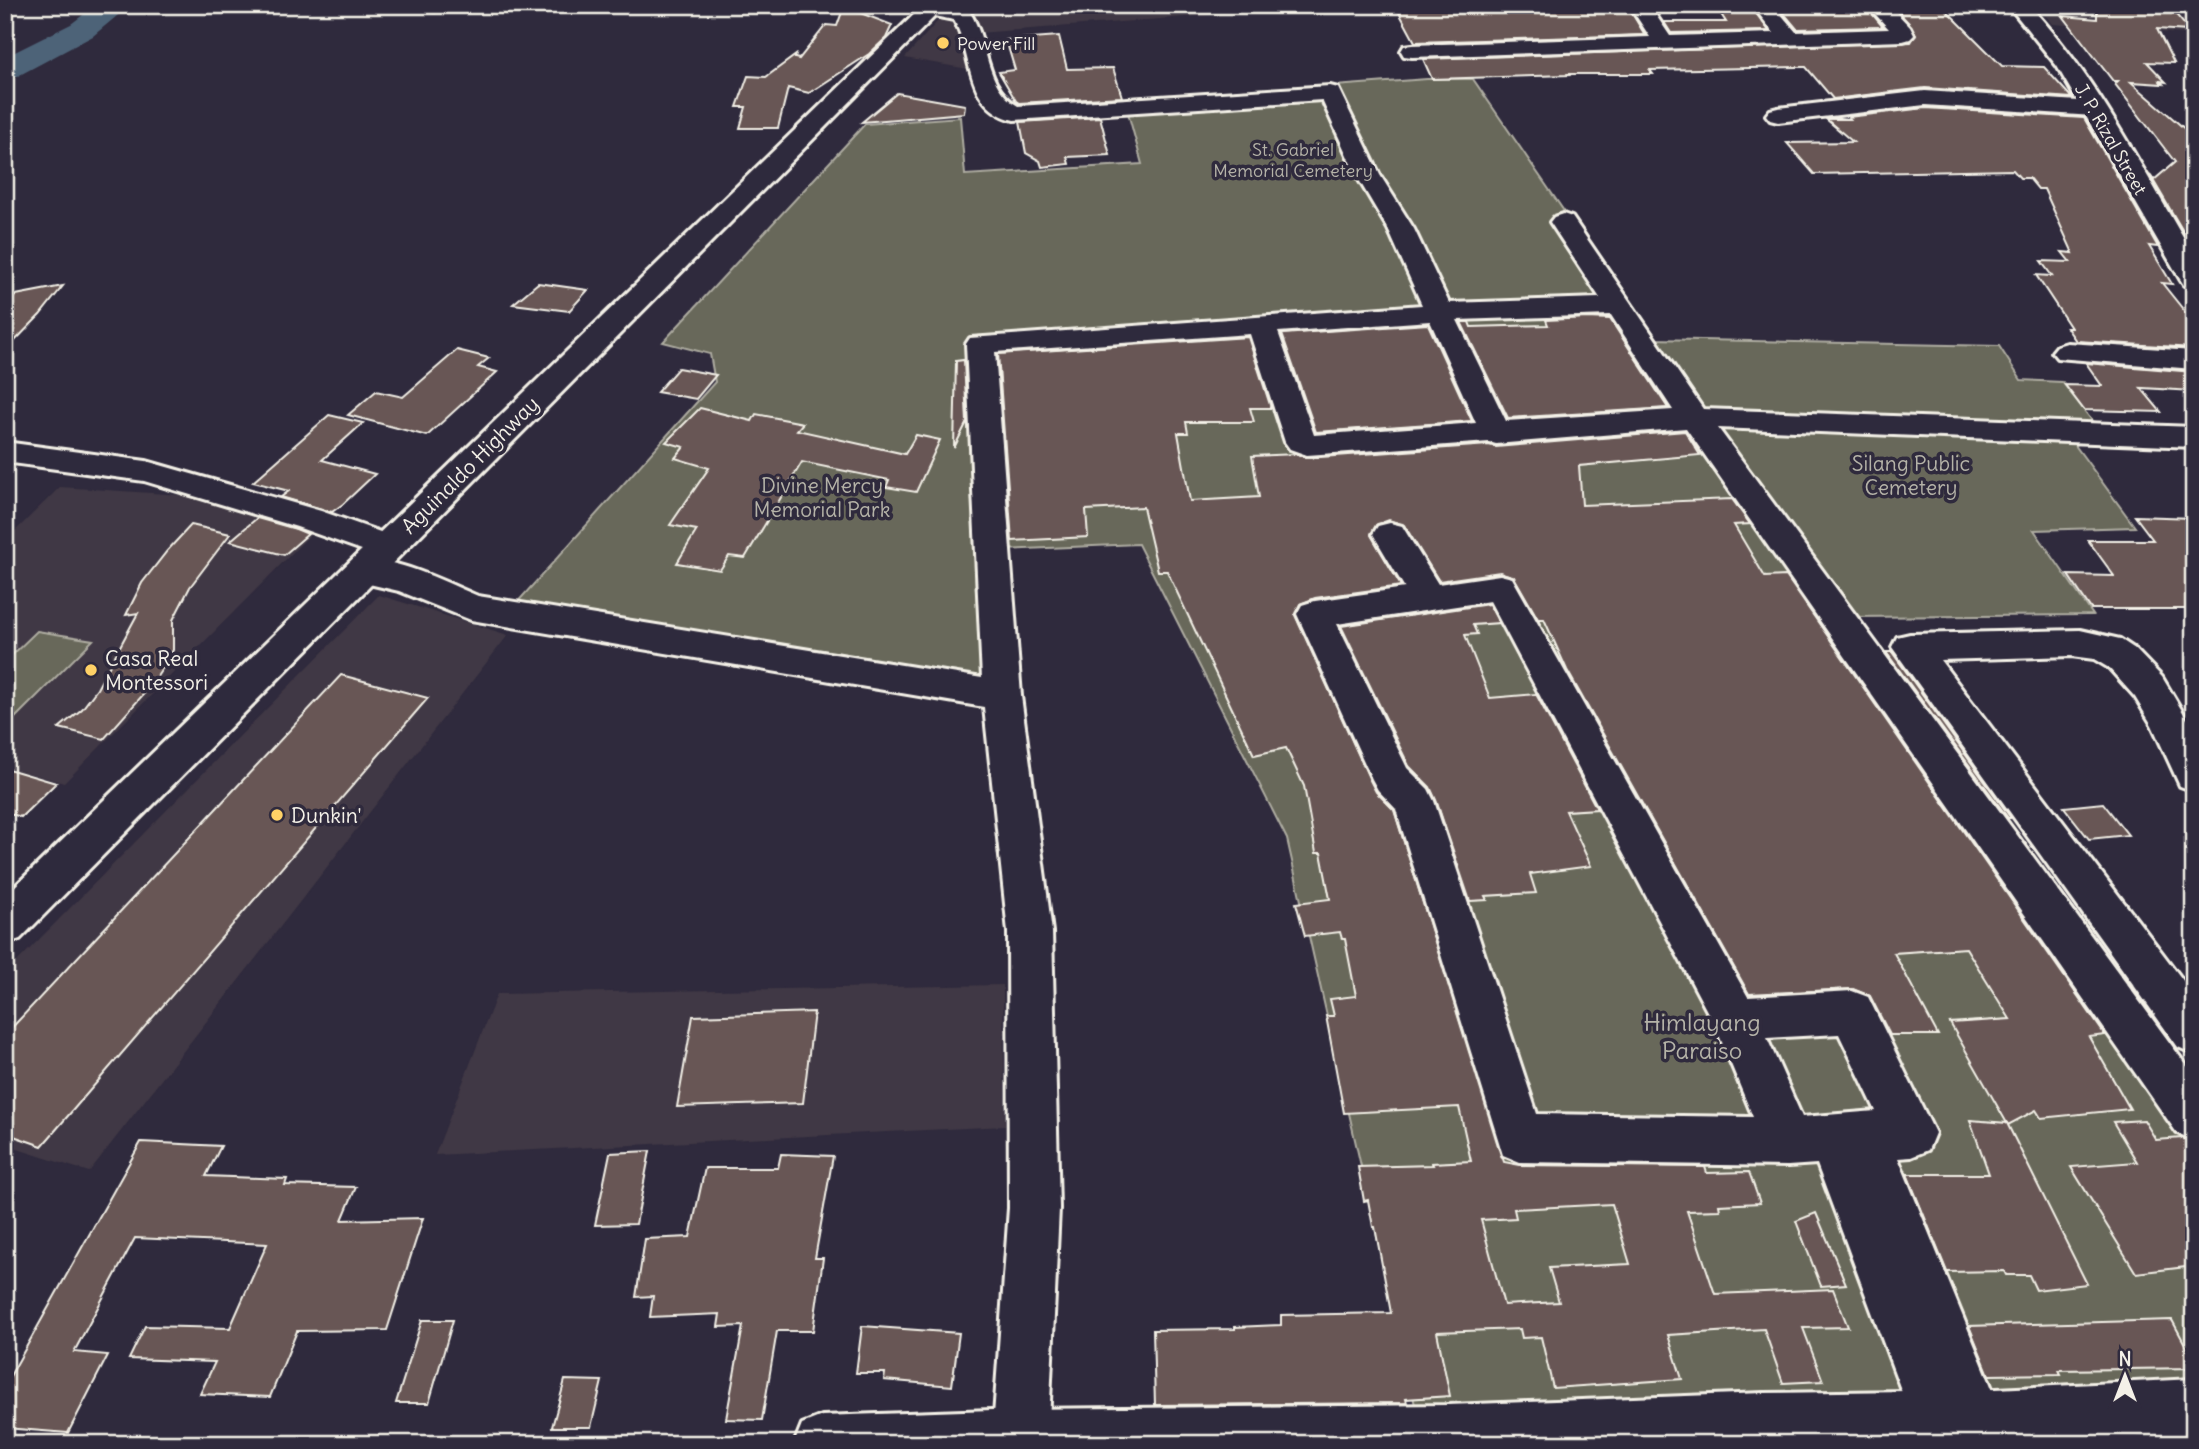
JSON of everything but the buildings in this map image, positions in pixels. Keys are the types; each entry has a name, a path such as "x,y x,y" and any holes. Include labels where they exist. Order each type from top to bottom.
{"street":[{"path":"1639,5 1665,44"},
{"path":"1762,5 1791,40"},
{"path":"1412,51 1903,36 1903,32 1877,5"},
{"name":"J. P. Rizal Street","path":"2018,5 2054,46 2194,279"},
{"path":"933,7 962,15 987,94 997,106 1014,113 1330,93 1368,176 1401,229 1496,434"},
{"name":"Aguinaldo Highway","path":"5,925 933,7"},
{"path":"1777,115 1925,98 2094,109"},
{"path":"1563,222 1694,418 2194,1116"},
{"path":"1020,1440 1034,1208 1030,946 1002,696 980,344 1439,312 1618,306"},
{"path":"1261,324 1301,442 1307,445 1496,434 1694,418 2194,437"},
{"path":"2067,352 2194,360"},
{"path":"5,452 146,471 309,519 348,536 407,580 471,607 1002,696"},
{"path":"1390,534 1428,597"},
{"path":"1736,1019 1852,1012 1911,1133 1828,1139 1520,1138 1414,801 1392,779 1315,614 1500,587 1736,1019 1828,1139 1958,1418"},
{"path":"2189,753 2160,706 2133,670 2107,649 2078,644 1910,647 2194,1032"},
{"path":"822,1444 1020,1440 1450,1439 1767,1433 1958,1418 2194,1407"}],"shaded area":[{"path":"959,5 1342,5 978,33 955,10"},
{"path":"2036,5 2170,5 2179,17 2194,18 2194,35 2053,24"},
{"name":"Power Fill","path":"944,14 955,16 974,70 905,58"},
{"name":"Casa Real Montessori","path":"60,487 212,497 314,531 64,783 5,767 5,541"},
{"path":"379,595 508,635 89,1172 5,1145 5,974"},
{"path":"1003,985 1005,1126 435,1155 497,994"}],"green space":[{"name":"Himlayang Paraiso","path":"1427,79 1473,79 1652,339 1999,346 2021,380 2062,382 2093,422 2058,422 2135,527 2034,530 2093,615 1850,617 2194,1109 2194,1385 1415,1405 1287,839 1138,544 981,551 983,681 514,606 715,382 710,354 663,342 865,124 960,117 965,175 1142,164 1125,102"},
{"path":"37,631 93,640 5,728 5,662"}],"waterway":[{"path":"5,70 82,30 115,5"}],"place":[{"name":"Power Fill","path":"943,43"},
{"name":"Casa Real Montessori","path":"91,670"},
{"name":"Dunkin'","path":"277,815"}],"park label":[{"name":"St. Gabriel Memorial Cemetery","path":"1293,159"},
{"name":"Silang Public Cemetery","path":"1911,475"},
{"name":"Divine Mercy Memorial Park","path":"822,497"}]}
